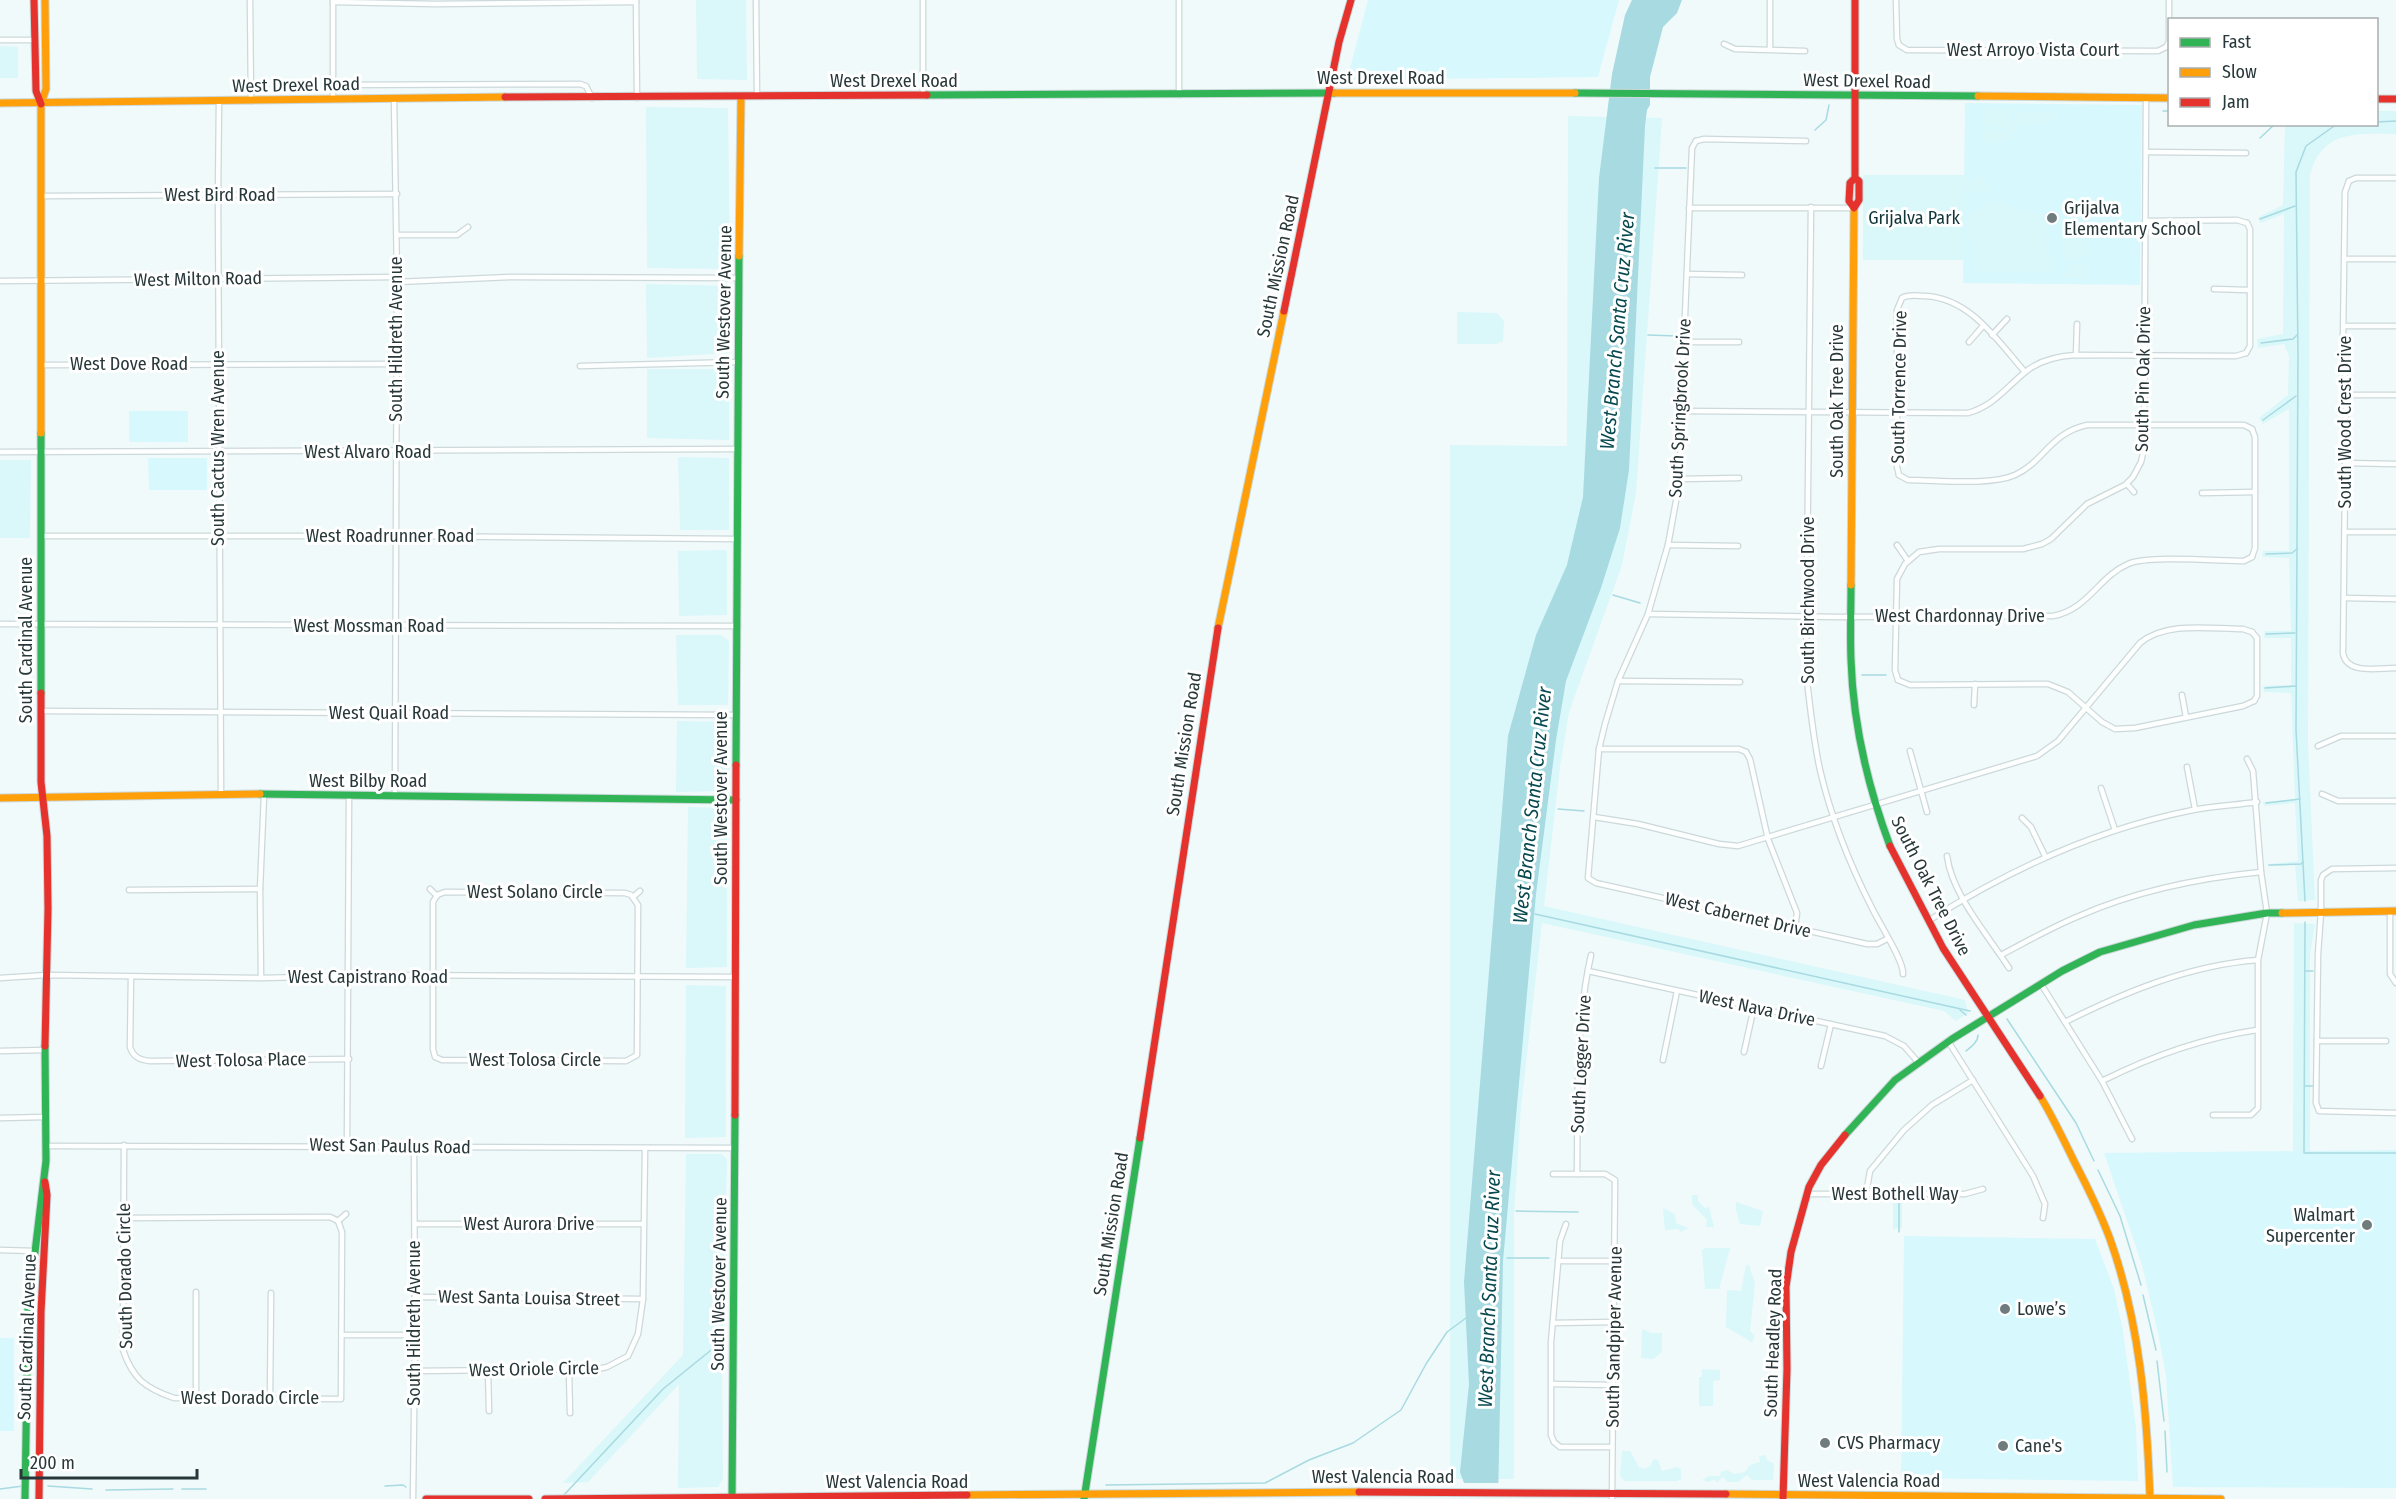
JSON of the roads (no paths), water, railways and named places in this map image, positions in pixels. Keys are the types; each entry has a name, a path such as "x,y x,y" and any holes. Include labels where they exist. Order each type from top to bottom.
{"street":[{"name":"South Cardinal Avenue","path":"34,0 36,91 41,104"},
{"name":"South Cardinal Avenue","path":"26,1499 27,1334 46,1146 47,836 43,798 41,711 43,196 41,104 46,89 45,0"},
{"path":"250,0 251,100"},
{"path":"756,0 757,98"},
{"path":"923,0 924,96"},
{"path":"1179,0 1179,95"},
{"name":"South Mission Road","path":"1084,1497 1217,635 1340,34 1351,0"},
{"path":"1770,0 1770,49"},
{"name":"South Oak Tree Drive","path":"1855,0 1855,178 1850,183 1849,201 1854,208 1851,616 1855,707 1874,804 1890,847 1928,921 1987,1017 2047,1107 2093,1199 2110,1240 2126,1294 2140,1359 2148,1429 2150,1498"},
{"name":"West Arroyo Vista Court","path":"1896,0 1897,48 1907,50 2158,51 2168,49"},
{"path":"2169,0 2169,18"},
{"path":"333,99 333,1 636,1 637,98"},
{"path":"0,40 35,40"},
{"path":"1724,44 1735,49 1805,51"},
{"name":"West Drexel Road","path":"333,85 580,84 586,86 592,98"},
{"name":"West Drexel Road","path":"0,103 394,98 757,98 1329,93 2168,98"},
{"name":"South Hildreth Avenue","path":"394,98 397,195 394,796"},
{"name":"South Westover Avenue","path":"732,1498 741,98"},
{"name":"South Pin Oak Drive","path":"2127,484 2141,462 2144,449 2146,99"},
{"path":"2378,99 2396,99"},
{"name":"South Cactus Wren Avenue","path":"219,101 218,452 221,794"},
{"name":"South Springbrook Drive","path":"1589,880 1599,749 1618,681 1648,614 1668,545 1680,479 1692,148 1695,139 1806,141"},
{"path":"2146,152 2246,153"},
{"name":"South Wood Crest Drive","path":"2396,178 2348,180 2345,192 2346,395 2343,653 2347,663 2355,668 2396,668"},
{"name":"West Bird Road","path":"43,196 397,195"},
{"name":"South Birchwood Drive","path":"1811,207 1806,673 1821,770 1834,816 1852,870 1887,939 1902,962 1903,974"},
{"path":"1689,208 1854,208"},
{"path":"1681,411 1968,413 1982,409 1995,401 2025,372 2051,358 2076,355 2236,357 2247,355 2250,346 2249,221 2145,220"},
{"path":"397,235 457,235 468,227"},
{"path":"2345,259 2396,259"},
{"path":"1687,274 1742,275"},
{"name":"West Milton Road","path":"0,281 218,278 739,278"},
{"path":"2214,289 2248,290"},
{"name":"South Torrence Drive","path":"1983,326 1969,311 1952,301 1933,296 1910,295 1901,298 1897,310 1897,477 1908,480 1999,481 2017,475 2031,465 2056,439 2074,428 2145,425"},
{"path":"1992,335 2007,319"},
{"path":"2076,355 2077,324"},
{"path":"1969,342 1983,326 2025,372"},
{"path":"2344,326 2396,326"},
{"path":"1684,342 1739,342"},
{"path":"580,366 739,362"},
{"name":"West Dove Road","path":"42,365 396,364"},
{"path":"2346,395 2396,395"},
{"path":"2252,429 2257,424"},
{"path":"2145,425 2244,425 2252,429 2255,437 2255,492 2202,493"},
{"name":"West Alvaro Road","path":"0,452 737,449"},
{"path":"2345,463 2396,464"},
{"path":"1680,479 1739,478"},
{"path":"1594,818 1638,824 1719,844 1738,846 1768,839 1834,816 2037,756 2058,741 2086,707 2140,643 2154,634 2173,629 2254,630 2257,638 2256,702 2134,728 2115,729 2102,722 2086,707 2062,688 2048,684 1910,685 1897,682 1895,670 1897,579 1908,561 1919,552 1939,549 2032,548 2050,539 2093,500 2127,484 2134,492"},
{"name":"West Chardonnay Drive","path":"1648,614 2053,616 2076,608 2118,570 2137,561 2244,561 2254,559 2255,492"},
{"path":"2345,532 2396,532"},
{"name":"West Roadrunner Road","path":"42,536 738,539"},
{"path":"1668,545 1738,546"},
{"path":"1897,545 1908,561"},
{"path":"2345,598 2396,598"},
{"name":"West Mossman Road","path":"0,624 738,626"},
{"path":"1618,681 1740,682"},
{"path":"1974,705 1975,684"},
{"path":"2182,695 2186,717"},
{"name":"West Quail Road","path":"41,711 737,715"},
{"path":"2318,746 2341,736 2396,736"},
{"path":"1599,749 1747,750 1768,839 1797,913 1795,928"},
{"path":"1910,751 1927,812"},
{"path":"2213,1115 2251,1115 2258,1107 2258,960 2267,913 2261,872 2253,771 2247,759"},
{"path":"2187,767 2195,810"},
{"path":"2101,788 2115,830"},
{"name":"West Bilby Road","path":"0,798 221,794 736,800"},
{"path":"2322,794 2338,801 2396,801"},
{"path":"261,978 260,889 264,795"},
{"path":"347,1145 349,796"},
{"path":"1928,921 1963,898 2045,856 2115,830 2195,810 2257,802"},
{"path":"2022,818 2031,827 2045,856"},
{"path":"1947,856 1949,871 1963,898 2009,968"},
{"path":"2396,868 2339,868 2327,871 2321,880 2316,1103 2319,1111 2396,1113"},
{"path":"2001,955 2079,915 2145,892 2198,881 2261,872"},
{"name":"West Cabernet Drive","path":"1589,880 1872,945 1887,939"},
{"path":"129,890 260,889"},
{"path":"429,1063 435,1057 433,1049 433,902 437,896 430,889"},
{"path":"640,891 633,897 638,905 638,1049 634,1057 640,1063"},
{"name":"West Solano Circle","path":"437,896 445,892 613,892 628,893 633,897"},
{"path":"2393,911 2390,974 2396,983"},
{"name":"South Headley Road","path":"1784,1497 1786,1287 1791,1252 1807,1194 1821,1165 1875,1100 1918,1062 1948,1041 2041,984 2100,952 2194,925 2267,913 2393,911"},
{"name":"South Logger Drive","path":"1577,1174 1582,1002 1591,955"},
{"path":"2065,1022 2114,998 2168,979 2217,966 2258,960"},
{"name":"West Nava Drive","path":"1588,971 1895,1040 1904,1046 1918,1062"},
{"name":"West Capistrano Road","path":"0,978 47,975 261,978 348,976 736,977"},
{"name":"West Tolosa Place","path":"131,977 130,1047 134,1055 140,1059 150,1061 349,1059"},
{"path":"2041,984 2102,1081 2132,1139"},
{"path":"1663,1060 1677,991"},
{"path":"1744,1052 1754,1007"},
{"path":"1821,1066 1831,1024"},
{"path":"2102,1081 2134,1064 2183,1046 2257,1030"},
{"path":"1948,1041 2033,1176 2045,1204 2043,1218"},
{"path":"2317,1041 2386,1041"},
{"path":"0,1051 45,1050"},
{"name":"West Tolosa Circle","path":"435,1057 442,1060 626,1061 634,1057"},
{"path":"1866,1194 1870,1171 1904,1130 1932,1105 1973,1080"},
{"path":"0,1118 45,1117"},
{"name":"South Dorado Circle","path":"124,1145 123,1350 130,1370 146,1385 159,1393"},
{"name":"West San Paulus Road","path":"46,1146 347,1145 735,1148"},
{"name":"South Hildreth Avenue","path":"413,1499 414,1147"},
{"name":"West Oriole Circle","path":"413,1371 569,1371 607,1367 628,1356 638,1334 643,1299 645,1149"},
{"path":"1553,1174 1577,1174"},
{"name":"South Sandpiper Avenue","path":"1577,1174 1611,1176 1616,1183 1612,1496"},
{"name":"South Cardinal Avenue","path":"39,1499 40,1341 47,1195 44,1177"},
{"name":"West Bothell Way","path":"1807,1194 1965,1194 1983,1189"},
{"path":"338,1221 346,1214"},
{"path":"123,1218 330,1217 338,1221 342,1232 342,1335 415,1335"},
{"name":"West Aurora Drive","path":"415,1224 643,1224"},
{"path":"1566,1224 1560,1241 1552,1323 1551,1435 1553,1444 1562,1447 1612,1447"},
{"path":"0,1250 44,1251"},
{"path":"1558,1262 1615,1261"},
{"path":"196,1292 196,1397"},
{"path":"270,1397 271,1293"},
{"name":"West Santa Louisa Street","path":"415,1297 643,1299"},
{"path":"1552,1323 1614,1322"},
{"name":"West Dorado Circle","path":"159,1393 174,1398 341,1399 342,1335"},
{"path":"488,1371 489,1411"},
{"path":"569,1371 570,1413"},
{"path":"1552,1384 1613,1385"},
{"name":"West Valencia Road","path":"545,1499 1084,1497 1501,1492 1612,1496 2221,1499"},
{"path":"426,1499 529,1499"}],"water":[{"name":"West Branch Santa Cruz River","path":"1632,0 1682,0 1677,13 1663,27 1650,77 1650,105 1645,126 1629,470 1620,528 1601,588 1566,681 1536,894 1503,1261 1498,1499 1463,1499 1464,1483 1460,1472 1469,1384 1464,1282 1508,736 1536,635 1567,565 1583,497 1599,178 1612,74 1625,15"}],"waterway":[{"path":"1815,130 1826,120 1829,105"},
{"path":"2163,111 2168,111"},
{"path":"2378,122 2396,121"},
{"path":"2260,138 2273,126"},
{"path":"2305,901 2296,730 2298,355 2296,172 2306,146 2334,126"},
{"path":"1655,168 1686,168"},
{"path":"2260,219 2295,206"},
{"path":"1648,335 1677,336"},
{"path":"2261,343 2293,339 2297,335"},
{"path":"2263,420 2296,396"},
{"path":"2266,554 2292,553 2297,549"},
{"path":"1613,595 1640,603"},
{"path":"2266,634 2295,633"},
{"path":"1862,675 1886,675"},
{"path":"2265,688 2296,686"},
{"path":"2266,803 2300,799"},
{"path":"1558,809 1584,811"},
{"path":"2269,865 2301,864 2303,862"},
{"path":"1535,914 1970,1011"},
{"path":"2305,922 2304,1153 2396,1153"},
{"path":"2305,971 2313,971"},
{"path":"1960,1010 1966,1015"},
{"path":"2007,1019 2076,1123 2094,1161"},
{"path":"1966,1051 1976,1042 1978,1035"},
{"path":"2305,1086 2313,1086"},
{"path":"2098,1170 2120,1216 2141,1285"},
{"path":"1899,1201 1899,1232"},
{"path":"1516,1211 1578,1212"},
{"path":"1507,1258 1549,1258"},
{"path":"2143,1295 2156,1350"},
{"path":"1106,1485 1265,1483 1309,1460 1353,1443 1401,1410 1426,1364 1447,1332 1466,1318"},
{"path":"563,1496 663,1389 726,1338"},
{"path":"2157,1361 2164,1421"},
{"path":"2165,1431 2167,1472"},
{"path":"385,1486 403,1485 406,1487"},
{"path":"0,1489 23,1486"},
{"path":"48,1486 92,1489"},
{"path":"106,1490 173,1489"},
{"path":"182,1489 206,1489"}],"place":[{"name":"Grijalva Elementary School","path":"2052,218"},
{"name":"Walmart Supercenter","path":"2367,1225"},
{"name":"Lowe’s","path":"2005,1309"},
{"name":"CVS Pharmacy","path":"1825,1443"},
{"name":"Cane's","path":"2003,1446"}],"park label":[{"name":"Grijalva Park","path":"1914,218"}]}
